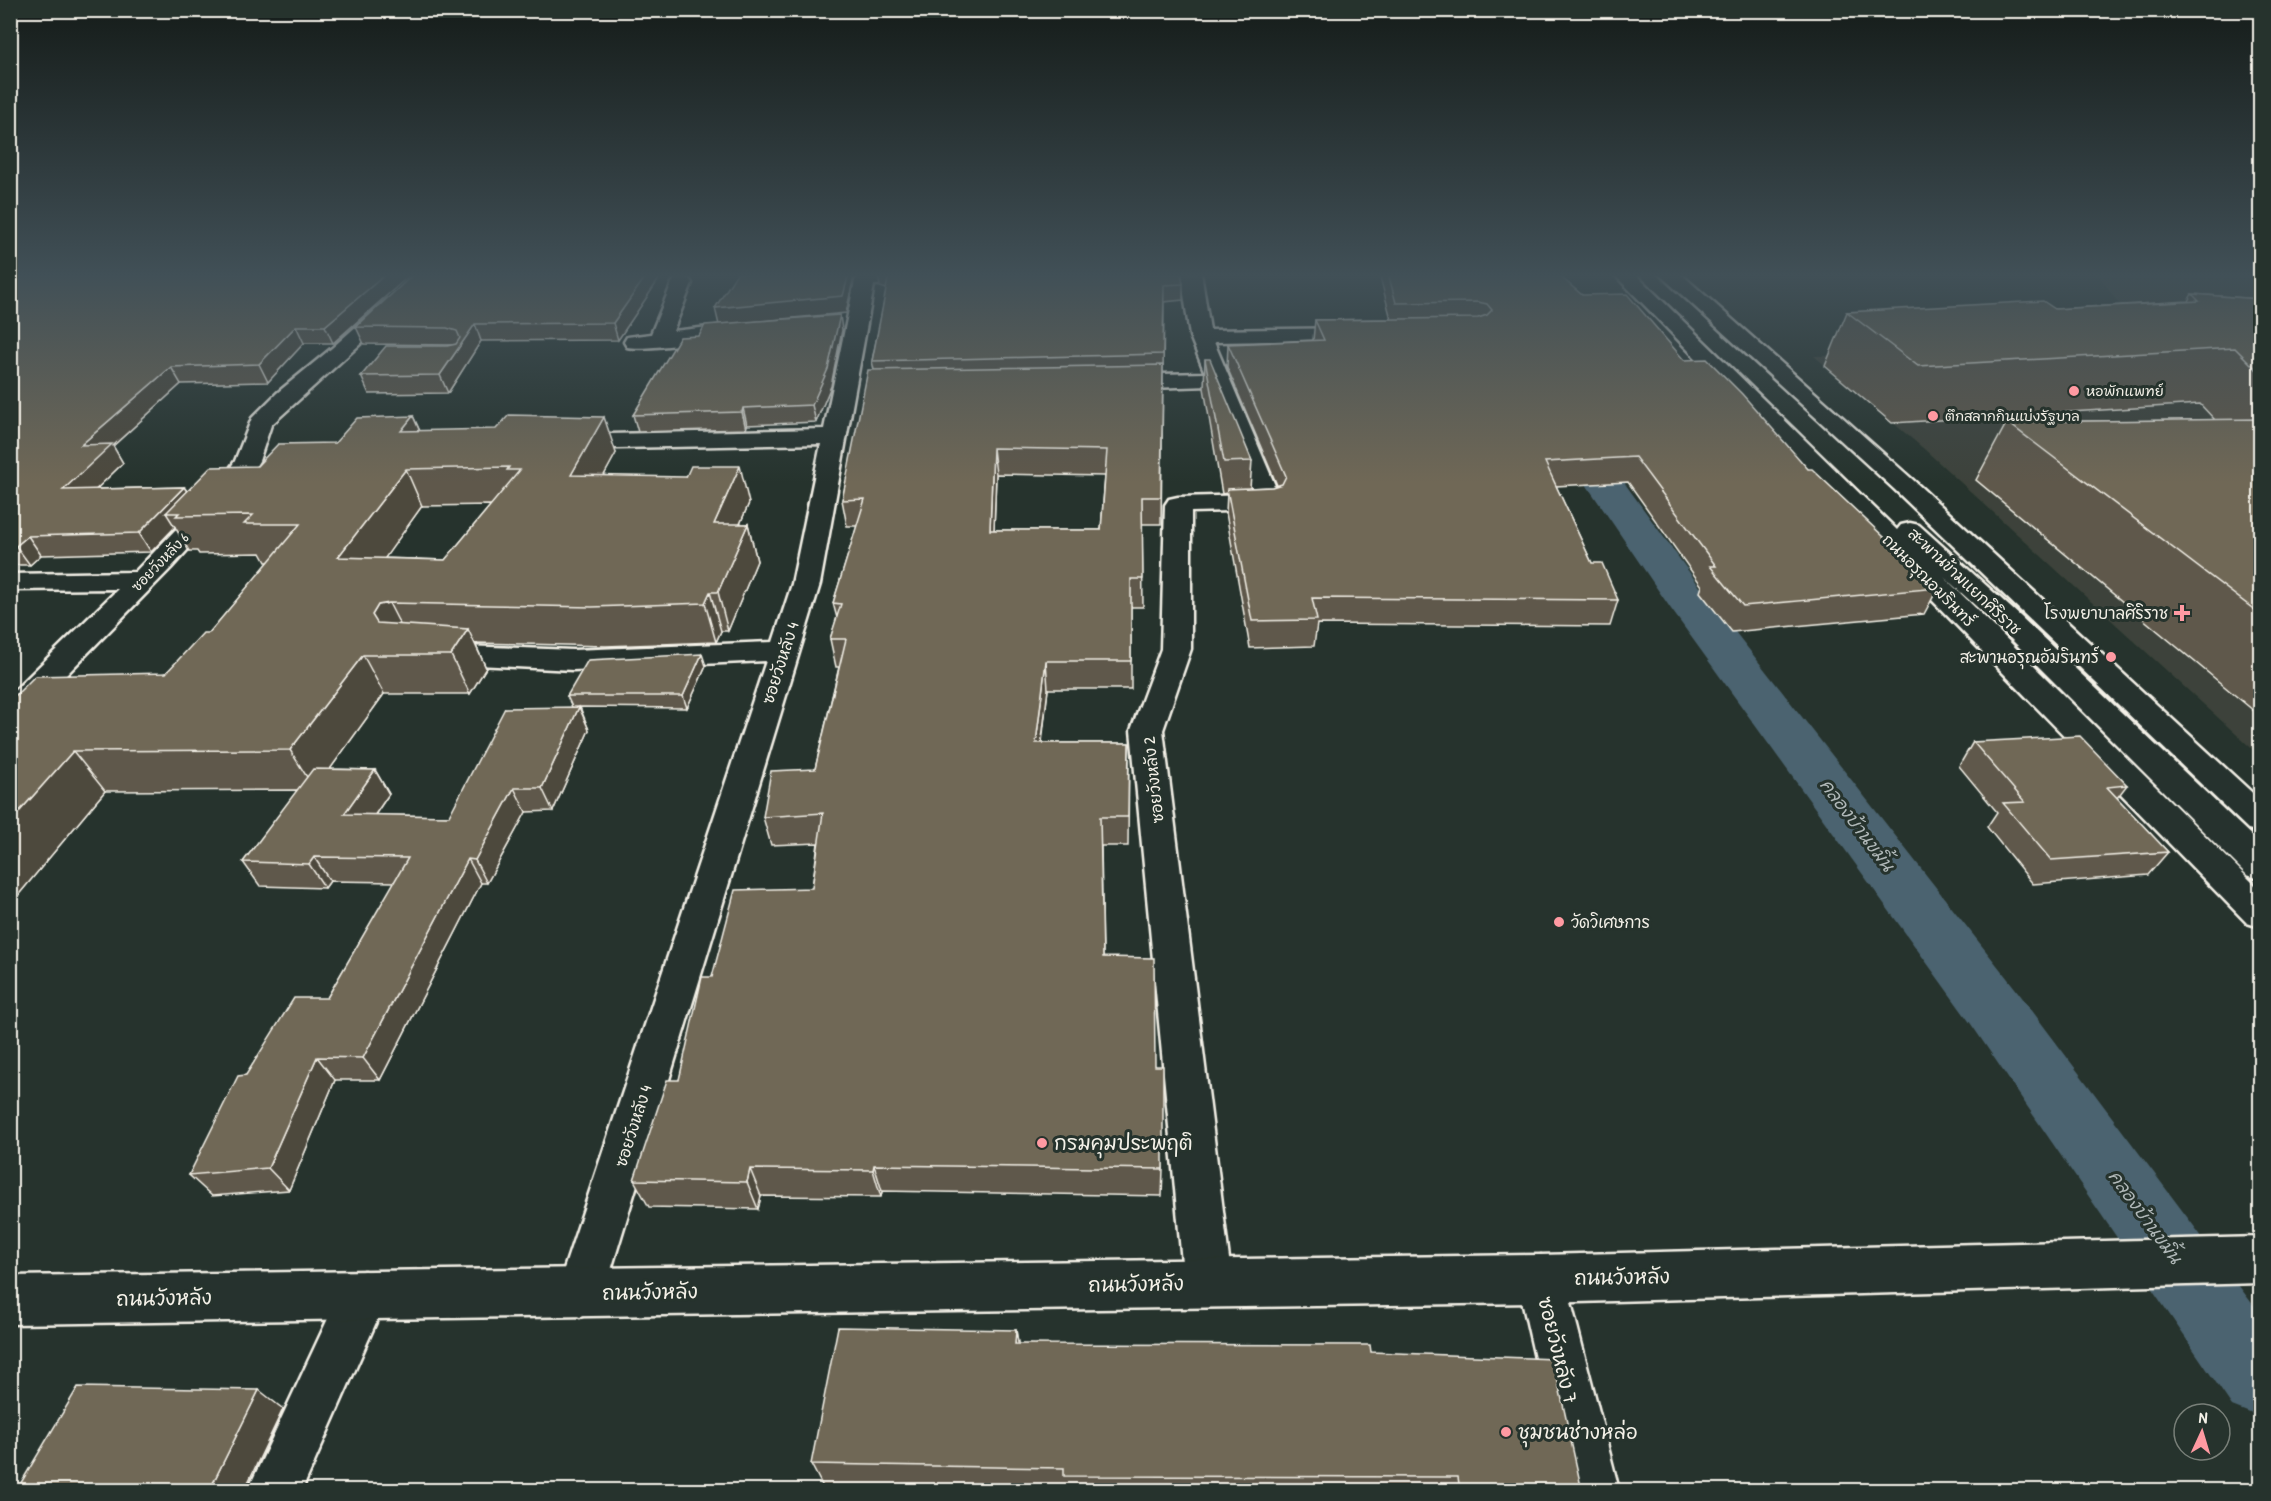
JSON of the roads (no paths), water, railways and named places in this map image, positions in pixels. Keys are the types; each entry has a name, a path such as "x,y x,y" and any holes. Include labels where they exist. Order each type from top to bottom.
{"street":[{"name":"ซอยวังหลัง 6","path":"10,714 229,489 247,461 260,423 285,398 350,343"},
{"name":"ซอยวังหลัง 4","path":"580,1293 806,584 835,436 843,343"},
{"name":"ซอยวังหลัง 2","path":"1204,343 1269,502 1178,505 1176,649 1147,730 1208,1283"},
{"path":"1671,343 1733,382"},
{"name":"ถนนอรุณอมรินทร์","path":"1694,343 2260,913"},
{"name":"สะพานข้ามแยกศิริราช","path":"1718,343 1887,510 2010,622 2260,865"},
{"path":"1746,343 1903,484 2260,820"},
{"path":"1768,343 1783,362 1798,389"},
{"path":"340,352 374,353"},
{"path":"1100,382 1218,379"},
{"path":"549,442 835,436"},
{"path":"10,582 142,580"},
{"path":"409,653 573,660 783,651"},
{"name":"ถนนวังหลัง","path":"10,1300 1541,1279 2254,1261"},
{"name":"ซอยวังหลัง 7","path":"1541,1279 1592,1491"},
{"path":"275,1491 364,1295"}],"waterway":[{"name":"คลองบ้านขมิ้น","path":"1565,427 1687,600 1993,1006 2260,1378"}],"place":[{"name":"หอพักแพทย์","path":"2074,391"},
{"name":"ตึกสลากกินแบ่งรัฐบาล","path":"1933,416"},
{"name":"โรงพยาบาลศิริราช","path":"2182,613"},
{"name":"สะพานอรุณอัมรินทร์","path":"2111,657"},
{"name":"วัดวิเศษการ","path":"1559,922"},
{"name":"กรมคุมประพฤติ","path":"1042,1143"},
{"name":"ชุมชนช่างหล่อ","path":"1506,1432"}]}
